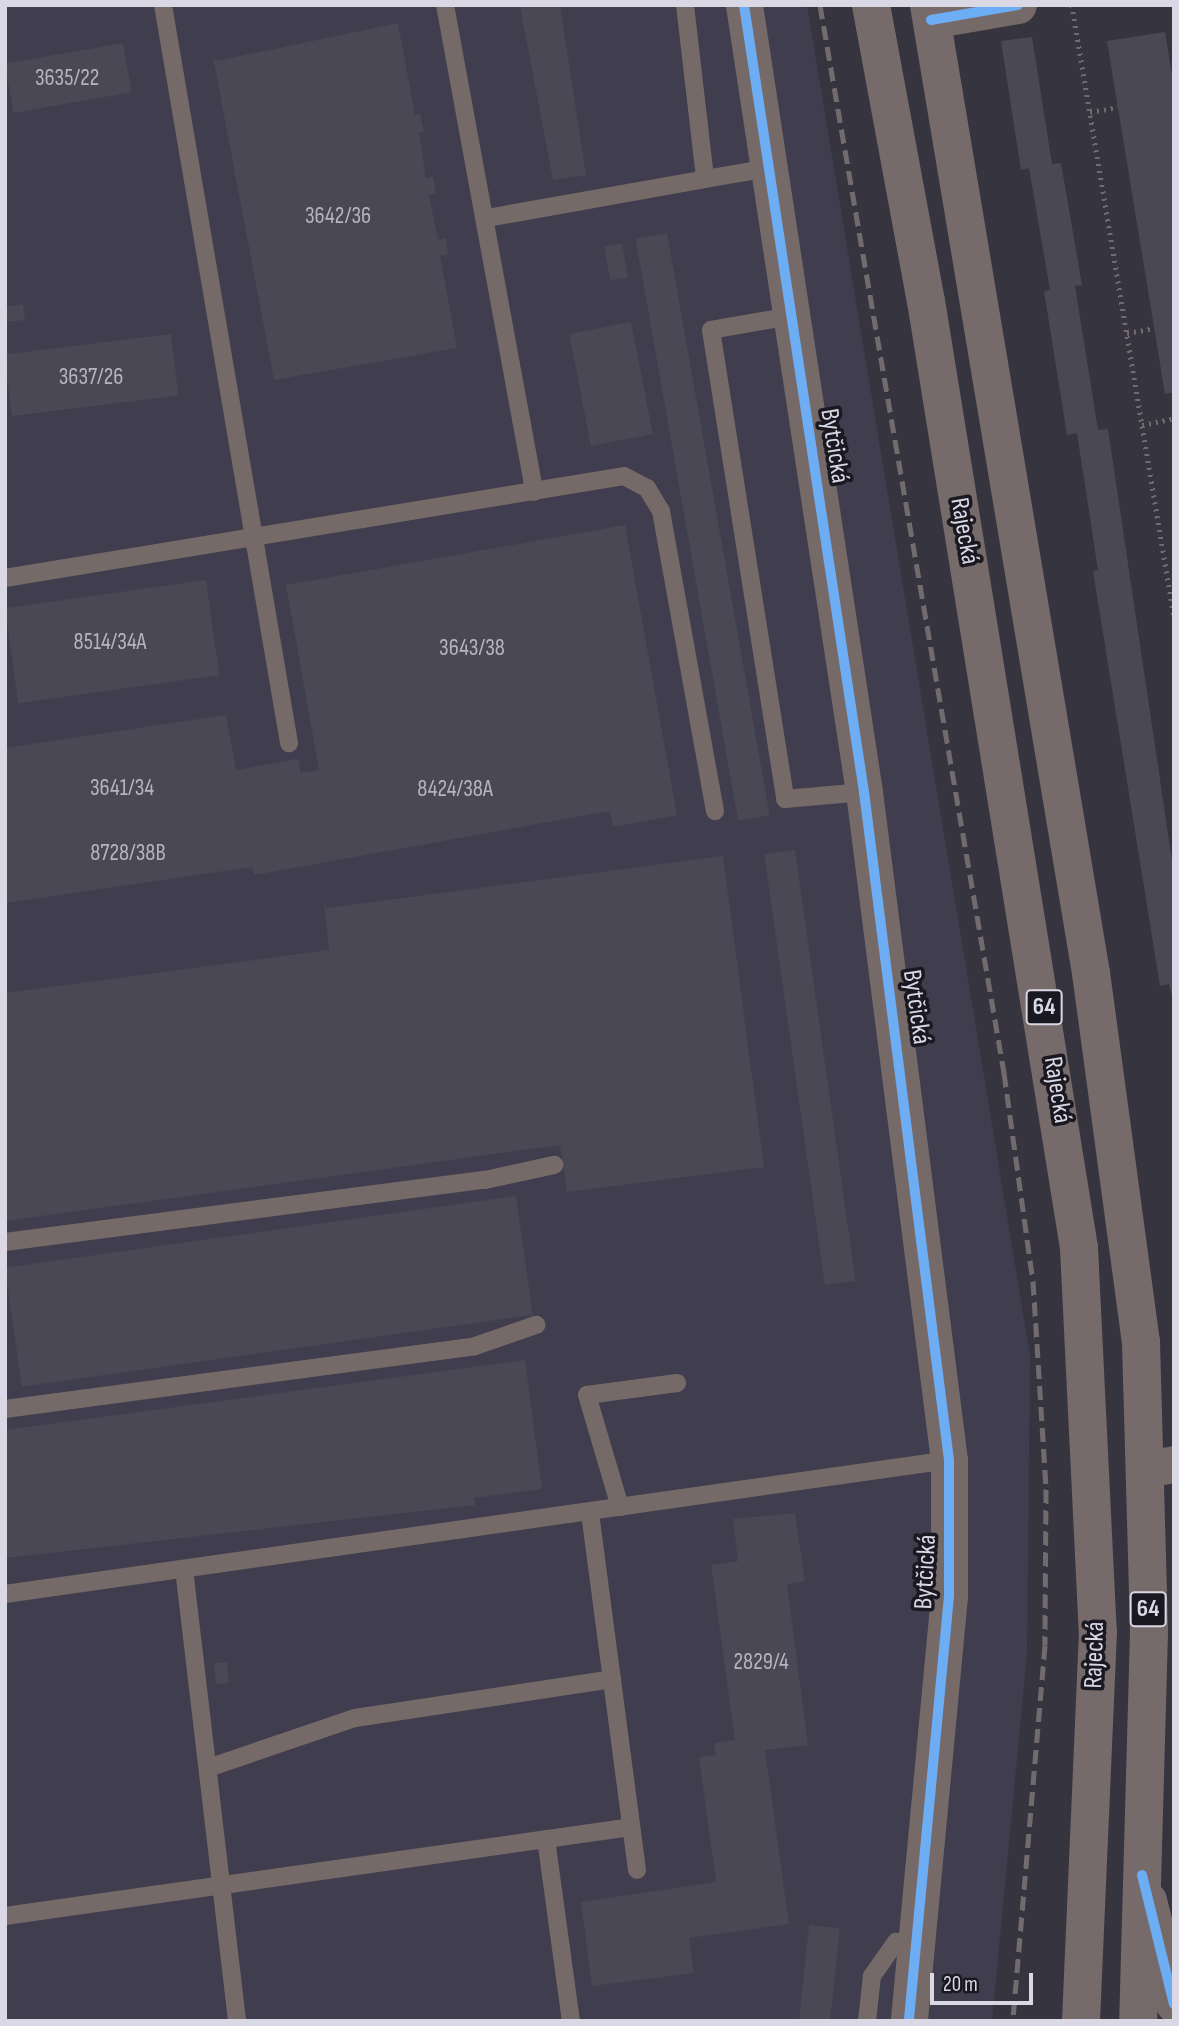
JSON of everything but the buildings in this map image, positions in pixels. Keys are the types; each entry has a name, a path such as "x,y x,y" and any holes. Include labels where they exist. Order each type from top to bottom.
{"main road":[{"name":"Rajecká","path":"871,5 967,545 1079,1248 1098,1632 1081,2021"},
{"name":"Rajecká","path":"930,13 1120,1157 1160,1466 1138,2021"}],"street":[{"name":"Bytčická","path":"744,5 864,792 949,1460 948,1596 909,2021"},
{"path":"930,13 1018,5"},
{"path":"1142,1875 1174,2004"}],"lane":[{"path":"163,5 289,743"},
{"path":"445,5 487,218 534,492"},
{"path":"685,5 705,179"},
{"path":"487,218 769,168"},
{"path":"791,316 711,330 785,799 864,792"},
{"path":"5,578 624,476 647,488 661,511 715,811"},
{"path":"5,1242 485,1180 554,1165"},
{"path":"5,1409 475,1346 536,1325"},
{"path":"620,1507 587,1395 677,1383"},
{"path":"5,1594 949,1460"},
{"path":"590,1513 637,1870"},
{"path":"184,1569 237,2021"},
{"path":"208,1768 355,1718 612,1679"},
{"path":"5,1916 631,1827"},
{"path":"546,1839 571,2021"},
{"path":"867,2021 872,1976 896,1942 916,1944"}],"path":[{"path":"1072,5 1174,616"},
{"path":"1090,112 1118,107"},
{"path":"1127,333 1154,328"},
{"path":"1142,425 1174,418"}],"shaded area":[{"path":"5,5 807,5 1030,1355 1027,1654 992,2021 5,2021"}],"railway":[{"path":"820,5 1004,1073 1033,1281 1046,1489 1045,1645 1013,2021"}],"cycle path":[{"path":"744,5 864,792 949,1460 949,1596 909,2021"},
{"path":"931,20 1018,5"},
{"path":"1142,1875 1174,2004"}]}
